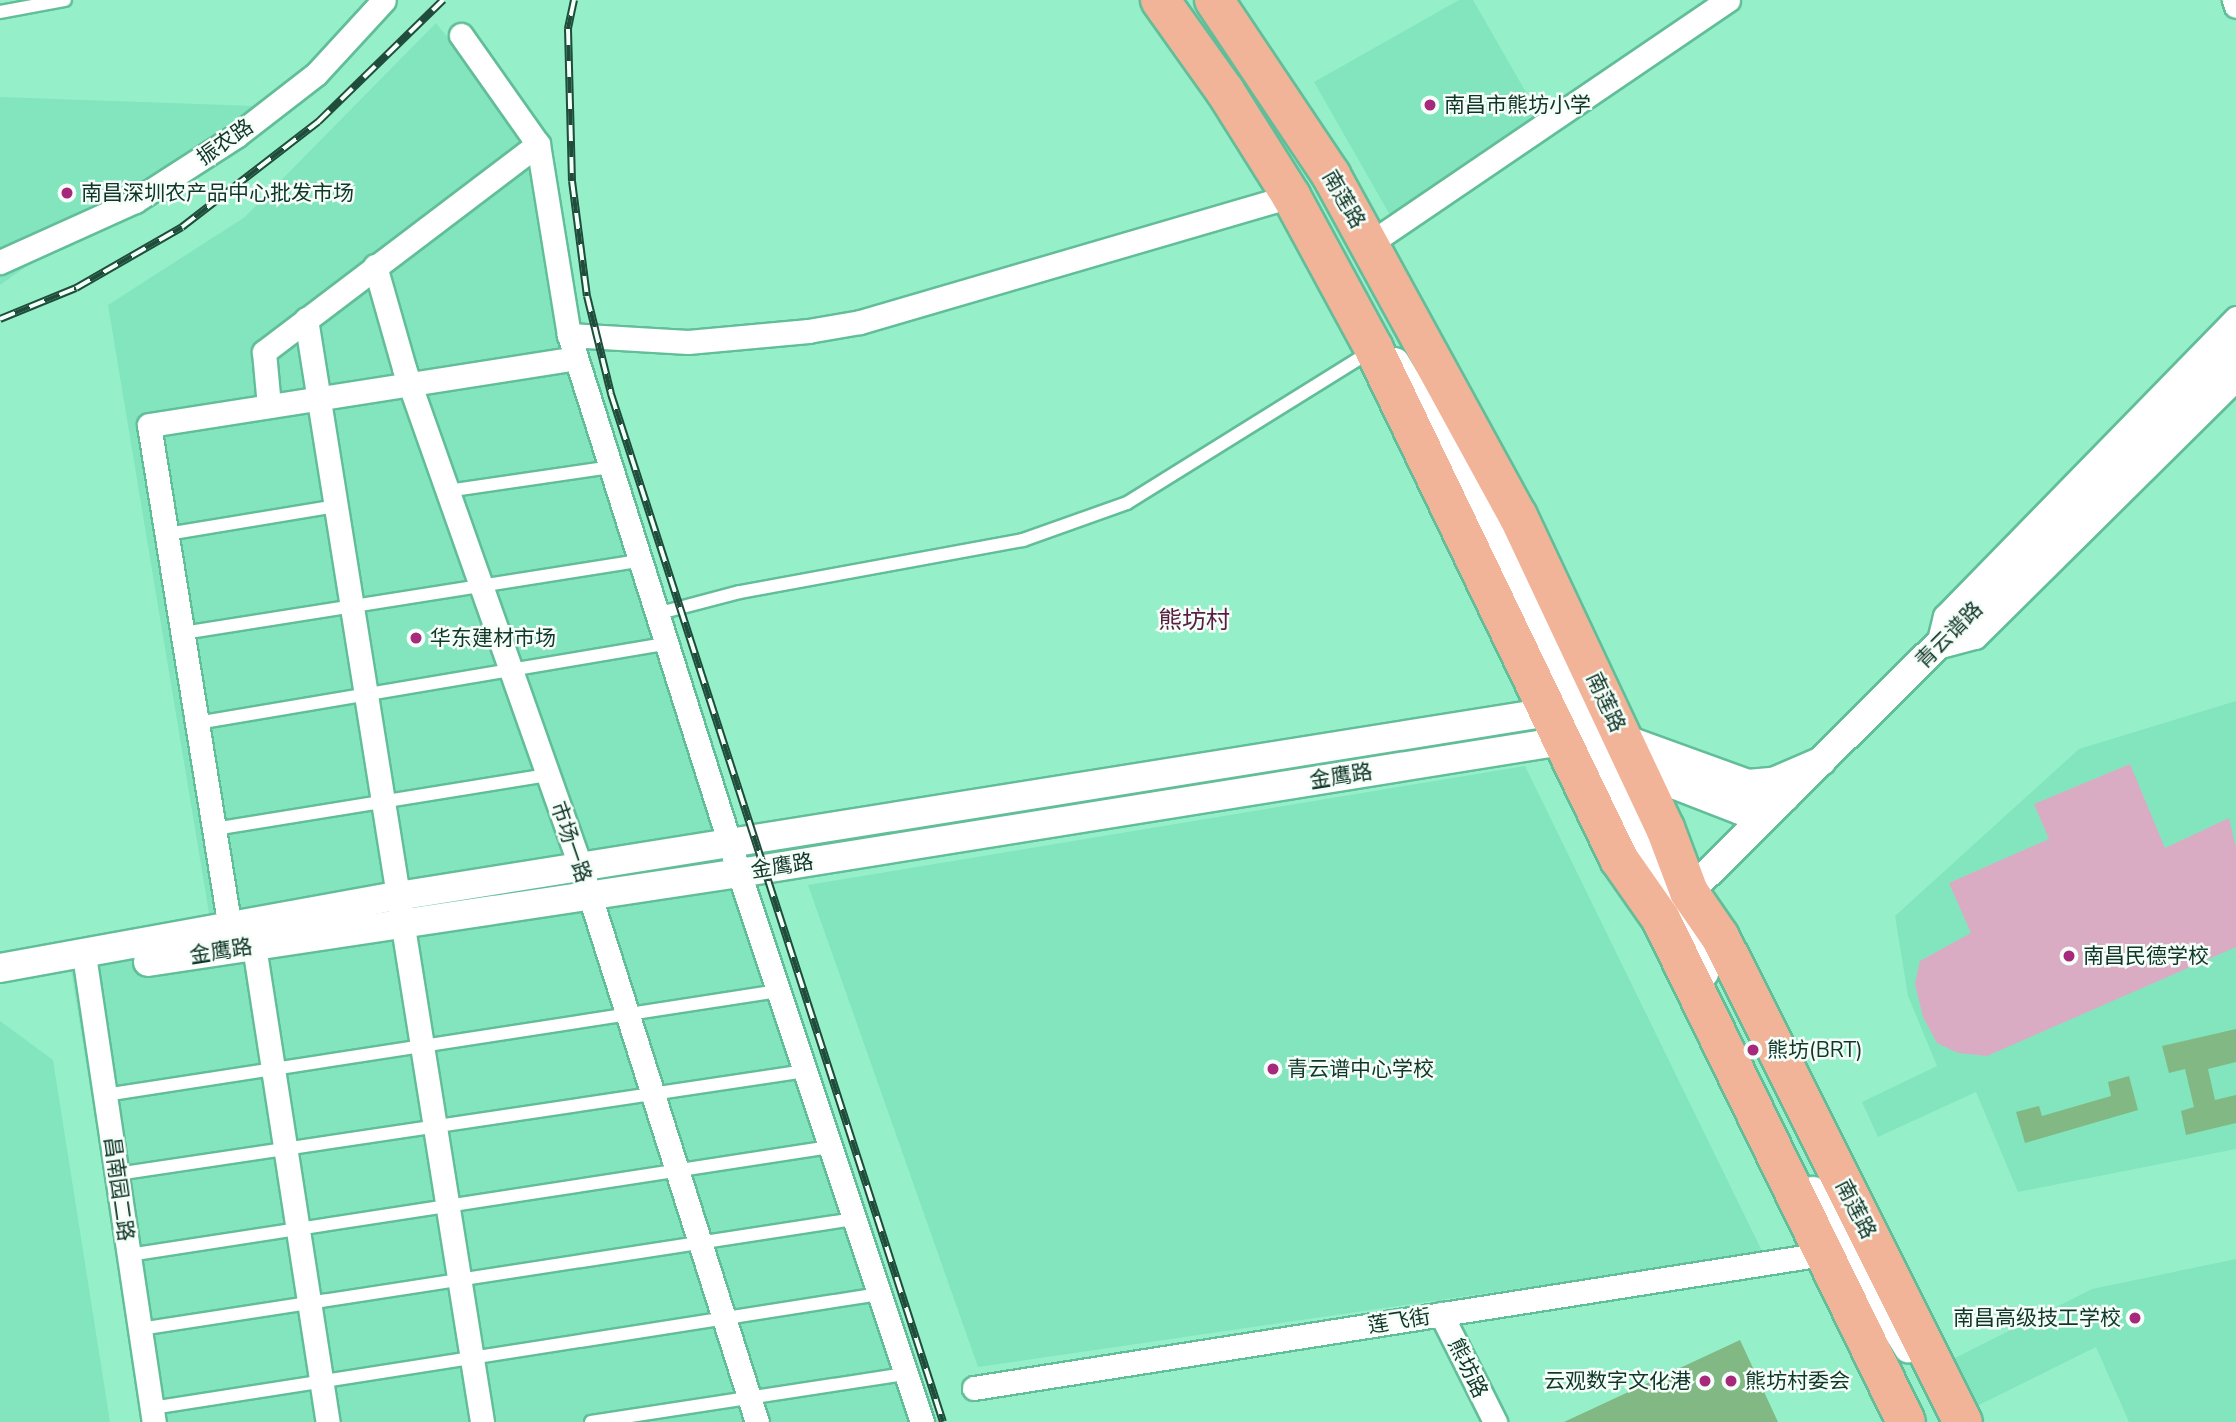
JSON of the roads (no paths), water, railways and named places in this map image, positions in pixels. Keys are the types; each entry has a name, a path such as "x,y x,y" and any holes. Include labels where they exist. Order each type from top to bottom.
{"highway":[{"name":"南莲路","path":"1160,0 1225,91 1291,196 1595,742 1720,937 1963,1422"},
{"name":"南莲路","path":"1214,0 1331,175 1518,516 1595,742 1619,859 1661,919 1906,1422"}],"street":[{"name":"振农路","path":"0,262 135,201 236,136 316,74 384,0"},
{"path":"1369,244 1728,0"},
{"path":"2234,0 2236,6"},
{"path":"461,35 538,144 569,335 739,873 922,1422"},
{"path":"269,407 264,352 375,265 538,144"},
{"path":"569,335 688,342 808,331 860,322 1291,196"},
{"path":"1327,260 1423,402 1490,519 1595,742 1740,810 1785,797"},
{"name":"市场一路","path":"375,265 409,384 581,868 757,1422"},
{"path":"2236,318 1945,616 1937,647 1975,638 2236,379"},
{"path":"306,319 482,1422"},
{"name":"青云谱路","path":"1661,919 2236,349"},
{"path":"230,928 149,425 576,358"},
{"path":"1595,742 1748,785 1773,782 1822,761"},
{"name":"金鹰路","path":"0,984 230,928 398,896 581,868 732,846 1595,742"},
{"name":"金鹰路","path":"0,968 86,963 254,946 1595,742"},
{"path":"1689,892 1692,950 1825,1214 1953,1422"},
{"path":"254,946 328,1422"},
{"name":"昌南园二路","path":"86,963 153,1415"},
{"name":"莲飞街","path":"974,1388 1823,1254"},
{"name":"熊坊路","path":"1441,1314 1495,1422"}],"lane":[{"path":"0,12 65,0"},
{"path":"656,614 740,592 1023,540 1127,503 1374,349"},
{"path":"447,491 611,467"},
{"path":"167,534 336,506"},
{"path":"183,633 640,561"},
{"path":"197,723 666,644"},
{"path":"214,829 548,775"},
{"path":"105,1096 778,991"},
{"path":"117,1174 805,1071"},
{"path":"129,1255 830,1147"},
{"path":"140,1329 854,1219"},
{"path":"153,1415 322,1381 879,1294"},
{"path":"591,1422 906,1374"}],"railway":[{"path":"0,319 76,288 182,227 318,122 443,0"},
{"path":"574,0 568,29 572,181 587,296 611,394 943,1422"}],"place":[{"name":"南昌市熊坊小学","path":"1430,105"},
{"name":"南昌深圳农产品中心批发市场","path":"67,193"},
{"name":"华东建材市场","path":"416,638"},
{"name":"南昌民德学校","path":"2069,956"},
{"name":"熊坊(BRT)","path":"1753,1050"},
{"name":"青云谱中心学校","path":"1273,1069"},
{"name":"南昌高级技工学校","path":"2135,1318"},
{"name":"云观数字文化港","path":"1705,1381"},
{"name":"熊坊村委会","path":"1731,1381"}],"district":[{"name":"熊坊村","path":"1194,621"}]}
